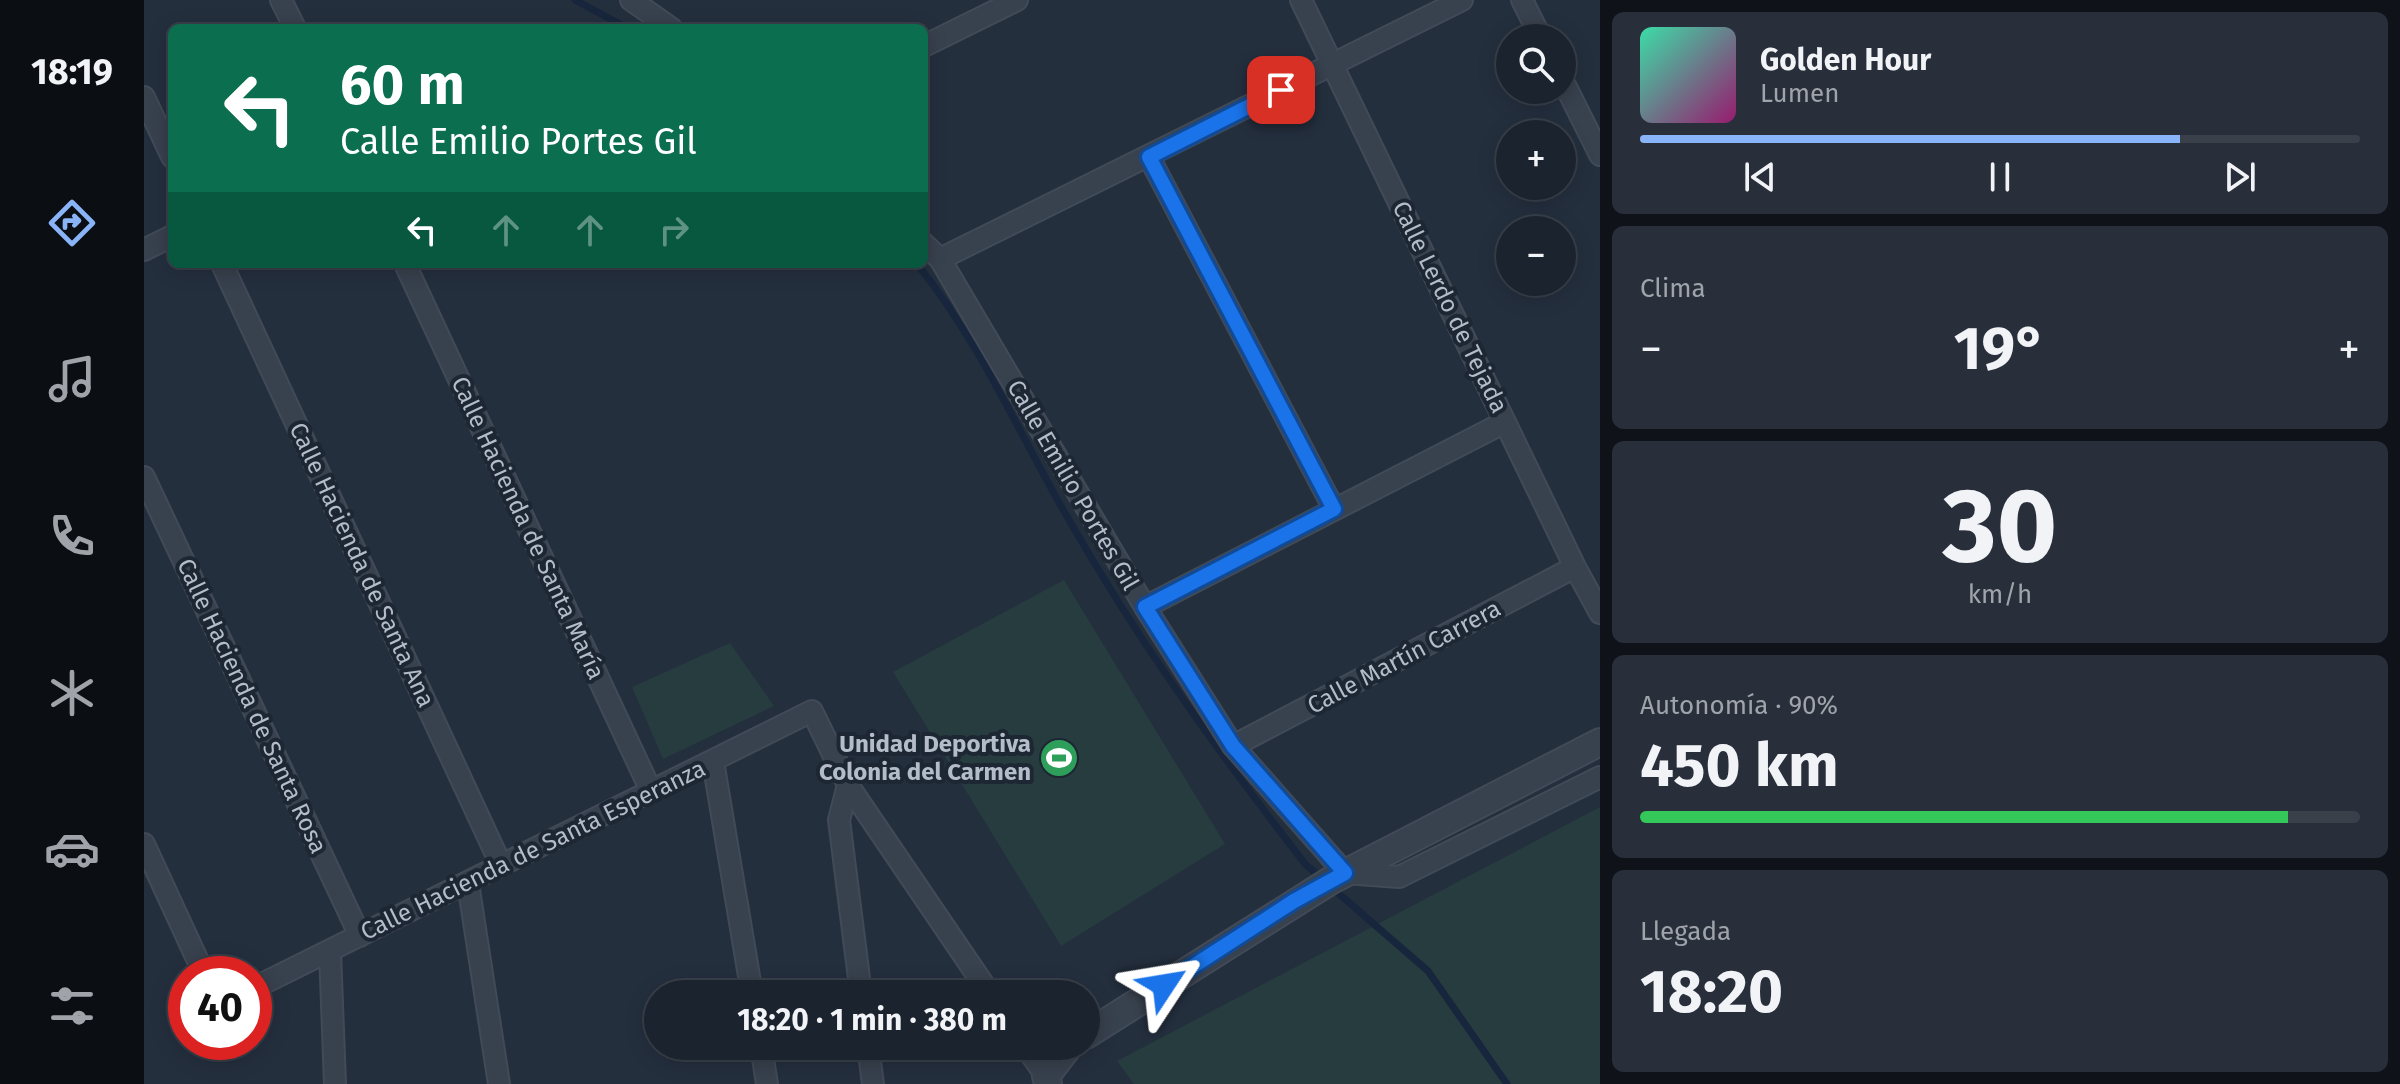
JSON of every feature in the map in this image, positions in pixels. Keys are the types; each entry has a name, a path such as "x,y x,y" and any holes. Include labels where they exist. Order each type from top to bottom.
{"street":[{"path":"281,0 293,24"},
{"path":"928,44 1017,0"},
{"name":"Calle Lerdo de Tejada","path":"1301,0 1600,613"},
{"path":"940,259 1462,0"},
{"path":"1522,0 1534,24"},
{"path":"639,2 666,24"},
{"path":"144,97 168,148"},
{"path":"1574,104 1600,155"},
{"path":"1149,157 1334,509"},
{"path":"144,250 168,238"},
{"name":"Calle Emilio Portes Gil","path":"928,248 940,259 1145,607 1233,746 1337,877"},
{"name":"Calle Hacienda de Santa Ana","path":"224,268 501,865"},
{"name":"Calle Hacienda de Santa María","path":"407,268 651,791"},
{"path":"1145,607 1505,422"},
{"name":"Calle Hacienda de Santa Rosa","path":"144,477 360,936"},
{"name":"Calle Martín Carrera","path":"1233,746 1575,567"},
{"name":"Calle Hacienda de Santa Esperanza","path":"272,979 812,711 848,785"},
{"path":"1100,1026 1294,901 1600,742"},
{"path":"713,761 750,980"},
{"path":"1337,877 1399,877 1600,777"},
{"path":"848,785 839,820 859,980"},
{"path":"848,785 980,980"},
{"path":"144,844 196,956"},
{"path":"468,883 499,1084"},
{"path":"330,951 335,1084"},
{"path":"763,1060 767,1084"},
{"path":"870,1060 873,1084"},
{"path":"1034,1060 1047,1080 1060,1060"}],"green space":[{"name":"Unidad Deportiva Colonia del Carmen","path":"1064,580 1225,844 1061,946 893,672"},
{"path":"730,643 774,706 663,759 632,687"},
{"path":"1600,807 1600,1084 1134,1084 1117,1061"}],"waterway":[{"path":"575,0 620,24"},
{"path":"920,268 980,357 1069,520 1152,654 1274,823 1306,865 1322,878"},
{"path":"1331,887 1428,971 1507,1084"}],"place":[{"name":"Unidad Deportiva Colonia del Carmen","path":"1059,758"}],"route":[{"path":"1164,985 1294,901 1345,873 1233,746 1145,607 1334,509 1149,157 1281,90"}]}
